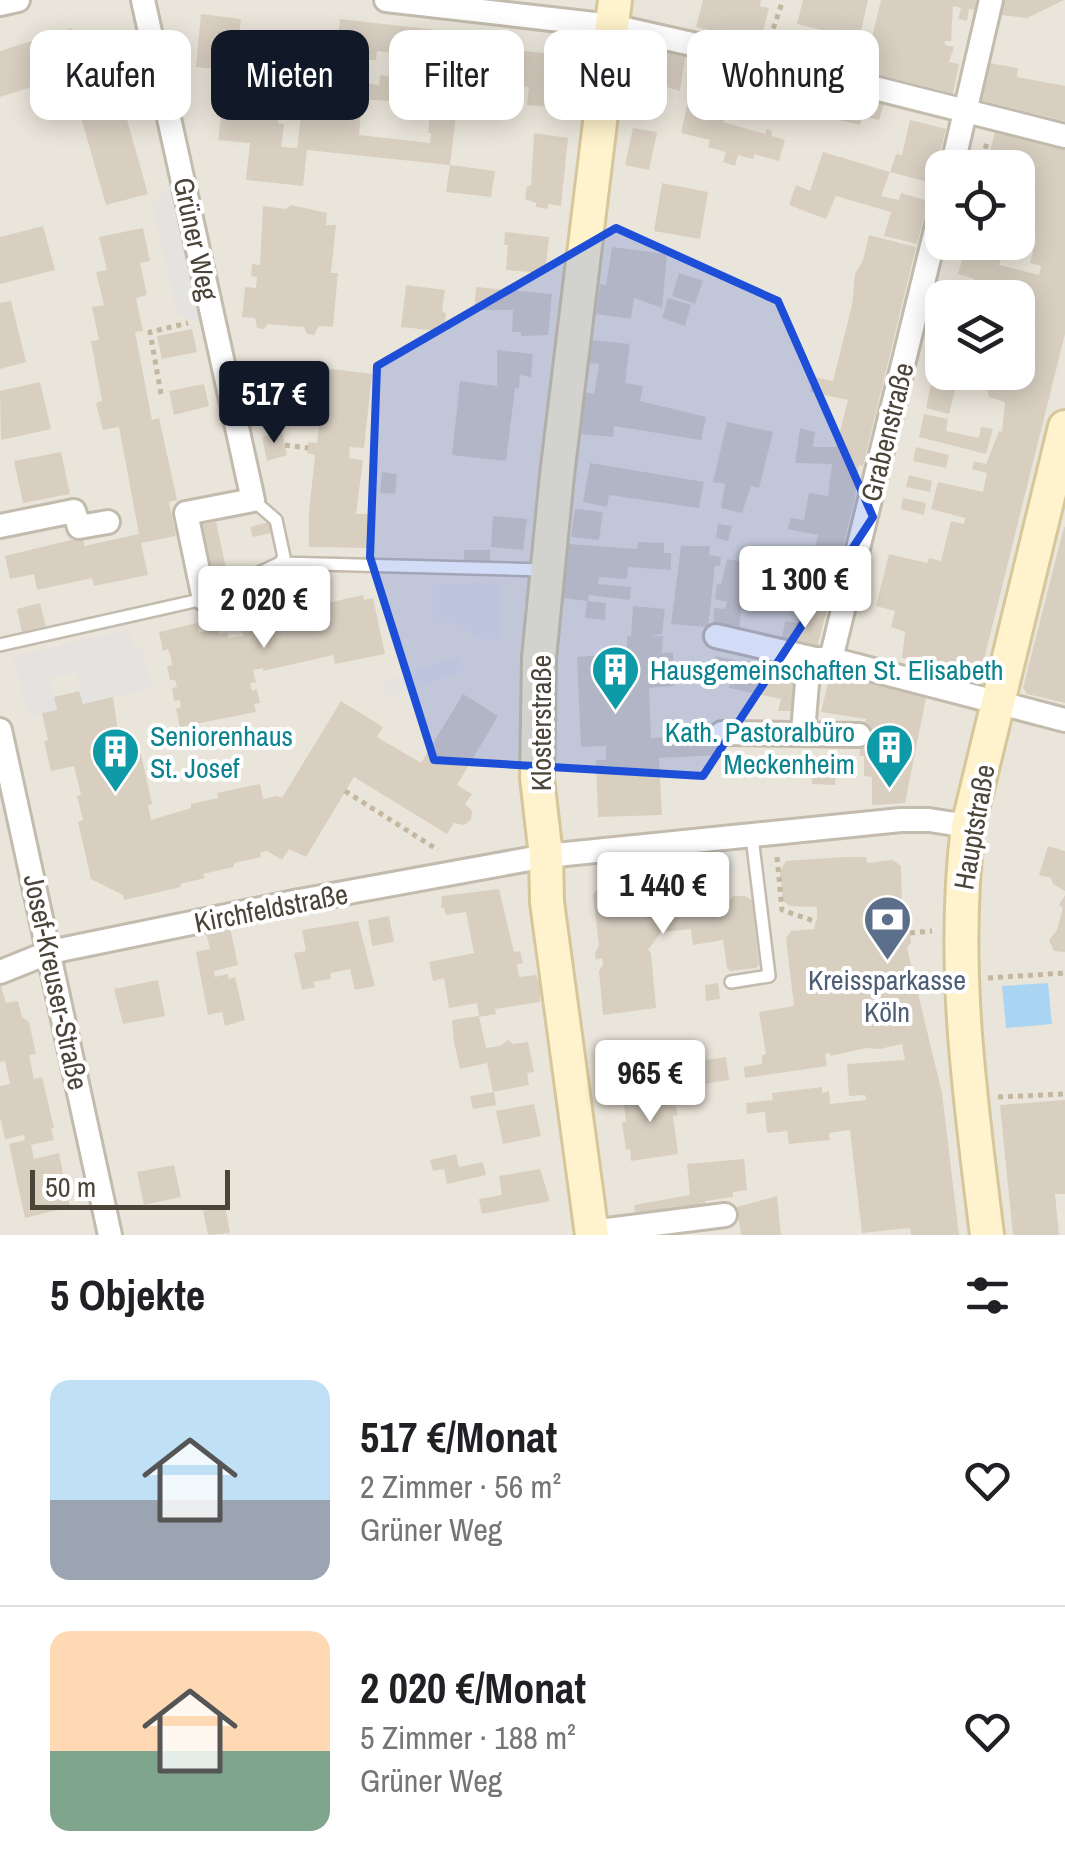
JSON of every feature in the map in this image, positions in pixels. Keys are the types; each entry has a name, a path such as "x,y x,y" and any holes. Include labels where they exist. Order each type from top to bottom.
{"main road":[{"name":"Klosterstraße","path":"592,1234 547,902 537,778 537,700 557,474 614,13"},
{"name":"Hauptstraße","path":"986,1235 960,980 960,889 968,826 1065,427"}],"street":[{"path":"0,4 18,0"},
{"name":"Grüner Weg","path":"143,0 254,500"},
{"path":"386,0 614,13 687,36"},
{"path":"957,150 990,0"},
{"path":"879,90 1065,136"},
{"name":"Grabenstraße","path":"803,732 807,683 823,659 928,260"},
{"path":"204,599 186,513 254,500"},
{"path":"0,526 74,511 80,527 108,522"},
{"path":"716,636 733,637 1065,720"},
{"name":"Josef-Kreuser-Straße","path":"0,730 110,1235"},
{"path":"722,733 859,735"},
{"name":"Kirchfeldstraße","path":"0,972 50,952 546,856 901,820 968,826"},
{"name":"Klosterstraße","path":"592,1234 725,1215"}],"lane":[{"path":"254,500 276,520 284,557 280,563"},
{"path":"0,645 204,599 280,563 549,570"},
{"path":"731,982 769,976 764,836"}],"path":[{"path":"773,30 783,0"},
{"path":"161,394 150,332 213,318"},
{"path":"285,445 308,448"},
{"path":"345,791 470,870"},
{"path":"764,836 782,910 814,921"},
{"path":"960,980 1065,973"},
{"path":"970,1098 1065,1094"}],"highlighted area":[{"path":"616,228 778,301 873,517 703,776 434,760 370,557 377,366"}],"shaded area":[{"path":"0,0 1065,0 1065,1235 0,1235"},
{"path":"171,187 201,323 177,315 152,204"},
{"path":"433,583 500,584 499,639 479,639 455,623 433,623"},
{"path":"129,629 132,647 141,645 152,689 83,704 76,673 50,678 57,710 28,716 13,657"},
{"path":"458,656 464,671 387,698 382,682"},
{"path":"733,851 735,871 673,878 671,857"}],"water":[{"path":"1048,983 1052,1024 1006,1028 1002,986"}],"building":[{"path":"703,0 761,0 760,6 769,8 763,30 696,27"},
{"path":"803,0 868,0 861,30 822,30 797,24"},
{"path":"881,0 981,0 981,11 969,9 967,21 958,19 961,8 953,6 951,41 945,41 945,45 954,47 949,62 959,64 953,93 879,75 879,30 874,30"},
{"path":"1001,0 1064,0 1027,18 1000,15"},
{"path":"201,14 241,19 240,30 211,30 211,69 196,67"},
{"path":"340,19 437,30 389,30 389,53 377,51 376,60 369,60 369,30 339,30"},
{"path":"30,41 30,87 0,97 0,51"},
{"path":"524,51 544,53 544,107 527,105 529,87 524,86"},
{"path":"667,52 685,56 680,91 667,87"},
{"path":"989,63 1018,68 1017,77 1065,86 1065,121 980,100"},
{"path":"380,75 389,76 389,101 369,100 369,84 379,85"},
{"path":"687,106 687,120 724,120 765,134 767,129 772,136 785,140 779,161 754,154 753,159 738,155 735,166 723,162 726,152 708,147 710,140 681,133"},
{"path":"82,120 127,120 148,194 106,205"},
{"path":"220,120 278,120 284,124 281,147 297,148 300,120 360,120 359,135 430,143 429,120 456,120 450,165 307,150 303,186 246,180 250,143 218,140"},
{"path":"910,120 946,129 941,150 925,150 925,181 890,172 896,154 902,155"},
{"path":"633,128 657,132 649,170 625,165"},
{"path":"995,132 1065,149 1065,334 980,675 972,680 913,665 914,660 902,658 905,632 891,627 895,611 876,606 889,554 927,563 929,558 941,561 951,521 964,524 965,518 931,509 938,482 983,492 987,473 972,469 974,461 986,464 999,431 1002,432 1005,402 989,397 987,390 1035,390 1035,280 975,280 958,274 962,260 1001,260 999,265 1039,275 1041,266 1030,263 1035,260 1036,239 1035,150 990,150"},
{"path":"534,133 568,138 561,206 536,207 536,203 525,199 527,186 531,186"},
{"path":"823,152 890,172 881,196 899,200 901,193 925,200 917,244 884,236 891,212 836,196 826,219 789,205 796,185 810,191"},
{"path":"450,165 495,171 491,197 446,192"},
{"path":"662,183 708,192 700,239 654,231"},
{"path":"291,205 327,213 326,225 336,225 331,273 338,273 333,327 319,326 314,335 307,334 304,327 268,324 264,329 257,328 255,318 242,317 245,287 256,288 252,264 260,265 263,206 286,209"},
{"path":"43,226 55,270 0,284 0,237"},
{"path":"143,228 150,261 140,263 147,295 136,298 143,331 135,332 152,420 159,418 177,500 169,502 176,536 141,543 148,575 94,586 92,578 37,590 34,574 10,579 5,556 83,537 84,546 139,534 119,427 103,430 96,403 102,401 91,341 99,340 92,307 104,305 96,272 107,270 99,237"},
{"path":"505,232 549,237 545,273 506,270"},
{"path":"869,235 916,247 863,466 859,465 838,567 811,567 818,535 787,529 791,518 804,520 809,493 828,496 832,464 795,463 800,428 815,432 813,447 836,447 848,400 810,392 814,377 833,381 852,305 855,274"},
{"path":"612,247 667,254 662,308 634,298 631,319 596,314 600,284 606,285"},
{"path":"679,273 703,281 695,304 672,296"},
{"path":"406,285 445,290 442,311 446,314 440,331 401,327"},
{"path":"476,287 552,294 548,335 521,336 521,332 512,332 513,310 474,310"},
{"path":"668,298 691,305 685,326 662,318"},
{"path":"11,301 26,362 0,369 0,303"},
{"path":"192,329 197,352 162,359 157,336"},
{"path":"591,340 630,344 625,383 643,386 640,401 706,417 701,440 614,426 613,437 581,434 584,392 594,394 599,364 589,363"},
{"path":"497,350 533,354 531,377 520,375 519,388 515,388 506,461 452,455 460,381 497,386"},
{"path":"325,368 372,374 364,448 350,447 349,458 363,460 356,514 372,514 371,548 309,547 315,455 307,453 308,442 317,443"},
{"path":"40,382 51,429 1,440 0,391"},
{"path":"204,384 209,406 174,415 169,391"},
{"path":"930,390 955,390 949,414 926,408"},
{"path":"924,414 948,419 946,431 979,438 981,427 993,429 986,454 919,437"},
{"path":"727,422 773,432 759,488 751,486 742,513 721,508 725,484 713,482"},
{"path":"282,432 287,455 267,461 262,437"},
{"path":"916,447 949,455 946,468 913,461"},
{"path":"61,452 70,494 23,503 14,461"},
{"path":"590,463 704,482 699,508 609,495 607,507 583,502"},
{"path":"382,472 397,474 395,494 380,493"},
{"path":"909,475 932,481 930,492 906,487"},
{"path":"903,498 926,503 924,515 901,509"},
{"path":"575,509 603,512 599,540 571,537"},
{"path":"493,516 527,519 523,550 491,547"},
{"path":"273,521 276,532 253,537 250,527"},
{"path":"216,522 226,568 202,573 193,526"},
{"path":"718,524 732,526 728,541 716,538"},
{"path":"1064,527 1065,703 1027,694 1023,688"},
{"path":"638,542 664,543 664,553 671,553 671,570 628,567 627,579 599,577 598,584 631,587 630,600 589,595 588,601 563,598 569,544 637,549"},
{"path":"681,546 710,546 709,555 721,557 720,566 715,566 708,627 671,624"},
{"path":"464,550 490,550 490,562 464,562"},
{"path":"727,559 781,569 770,611 742,605 739,629 713,628 714,608 725,609 727,602 715,599"},
{"path":"294,594 295,600 326,596 327,603 363,595 364,600 373,598 385,654 335,664 333,655 253,670 256,682 250,683 252,691 257,689 260,703 254,704 256,712 180,727 176,709 181,707 180,700 174,701 172,688 177,687 175,680 170,680 167,666 172,665 171,658 168,649 163,651 159,632 197,623 199,633 218,628 219,634 227,632 229,638 243,636 238,607 252,603 253,609 260,607 259,601 273,599 274,605 282,603 280,597"},
{"path":"587,601 606,603 605,620 585,618"},
{"path":"40,603 46,626 22,632 17,609"},
{"path":"633,606 665,609 662,634 650,636 663,636 662,653 673,652 674,686 649,688 651,738 719,735 719,755 659,758 662,815 598,817 596,760 606,760 606,746 581,747 577,657 627,653"},
{"path":"809,609 827,609 816,652 781,644 785,621 797,623 799,617 807,619"},
{"path":"715,656 788,671 790,658 806,662 795,711 778,711 781,699 729,688 730,682 716,680"},
{"path":"831,670 927,693 905,803 872,805 872,777 864,776 864,756 859,756 866,719 821,712"},
{"path":"79,691 83,704 113,697 121,754 140,749 152,804 148,805 151,820 218,798 217,793 260,784 263,799 282,798 341,701 383,727 377,737 421,763 463,694 498,716 457,785 472,794 465,804 472,811 471,820 464,825 454,823 447,834 354,777 306,857 289,849 282,860 267,851 260,853 261,857 234,863 234,867 203,874 205,878 180,884 181,887 124,900 123,895 91,879 78,822 83,820 74,766 51,771 44,741 48,740 42,713 57,710 54,697"},
{"path":"813,756 836,757 835,785 812,784"},
{"path":"1048,846 1065,851 1065,891 1053,884 1051,878 1039,875"},
{"path":"866,857 867,863 893,860 901,866 905,928 910,928 911,943 907,948 942,1093 959,1235 911,1235 910,1228 862,1233 850,1130 829,1133 830,1140 789,1144 787,1131 767,1133 765,1112 747,1114 746,1103 773,1100 772,1093 822,1087 822,1093 829,1091 830,1104 866,1100 865,1095 849,1096 847,1064 905,1060 902,1044 866,1048 825,1054 827,1066 745,1078 744,1067 762,1064 762,1055 766,1054 759,1012 794,1006 786,938 791,931 814,929 817,917 817,907 790,906 783,901 780,871 786,861"},
{"path":"606,887 612,891 647,887 653,892 712,891 721,897 724,907 733,896 745,896 752,900 759,965 730,971 723,940 693,945 691,929 661,932 648,950 656,1008 603,1015 599,971 603,965 602,958 596,960 595,953 599,946 593,894"},
{"path":"499,889 514,952 520,951 523,963 517,964 519,977 536,975 541,987 540,1002 495,1009 496,1014 479,1017 486,1048 508,1040 513,1044 528,1042 534,1072 527,1073 529,1085 493,1092 487,1063 460,1069 454,1042 452,1020 479,1016 477,1003 449,1008 444,978 433,981 429,962 474,953 466,912 446,915 441,908 442,896"},
{"path":"1065,895 1065,952 1054,951 1049,940 1057,930 1063,908 1059,905"},
{"path":"389,916 394,942 372,946 368,920"},
{"path":"358,921 375,986 355,990 350,969 330,973 331,979 313,982 315,987 302,990 294,953 306,951 302,930"},
{"path":"230,927 238,965 214,971 215,977 235,977 245,1020 225,1026 222,1012 208,1015 196,952 210,949 206,932"},
{"path":"158,980 165,1016 123,1024 114,989"},
{"path":"0,982 6,1003 18,1001 22,1017 29,1022 36,1054 29,1055 34,1079 42,1077 54,1128 54,1140 31,1145 34,1159 59,1153 70,1207 25,1218 9,1144 25,1140 24,1135 5,1139 0,1117 0,1086 10,1084 5,1061 0,1062"},
{"path":"718,983 720,999 706,1001 705,985"},
{"path":"726,1057 729,1080 697,1085 694,1062"},
{"path":"671,1090 678,1115 673,1116 678,1154 631,1161 622,1122 626,1122 623,1097"},
{"path":"494,1092 496,1105 473,1109 470,1096"},
{"path":"1065,1100 1065,1194 1055,1194 1059,1235 1013,1235 1000,1105"},
{"path":"534,1104 541,1136 503,1144 496,1111"},
{"path":"456,1154 459,1167 483,1162 486,1175 447,1184 444,1169 433,1171 430,1160"},
{"path":"744,1159 747,1190 733,1192 733,1197 705,1201 706,1211 635,1219 634,1205 690,1195 687,1164"},
{"path":"174,1165 181,1197 144,1205 137,1172"},
{"path":"540,1169 550,1201 482,1214 479,1199 502,1195 499,1176"},
{"path":"777,1196 781,1235 741,1235 737,1207"},
{"path":"225,1206 230,1233 208,1235 203,1211"}],"place":[{"name":"Hausgemeinschaften St. Elisabeth","path":"615,712"},
{"name":"Kath. Pastoralbüro Meckenheim","path":"890,790"},
{"name":"Seniorenhaus St. Josef","path":"115,794"},
{"name":"Kreissparkasse Köln","path":"887,962"}]}
